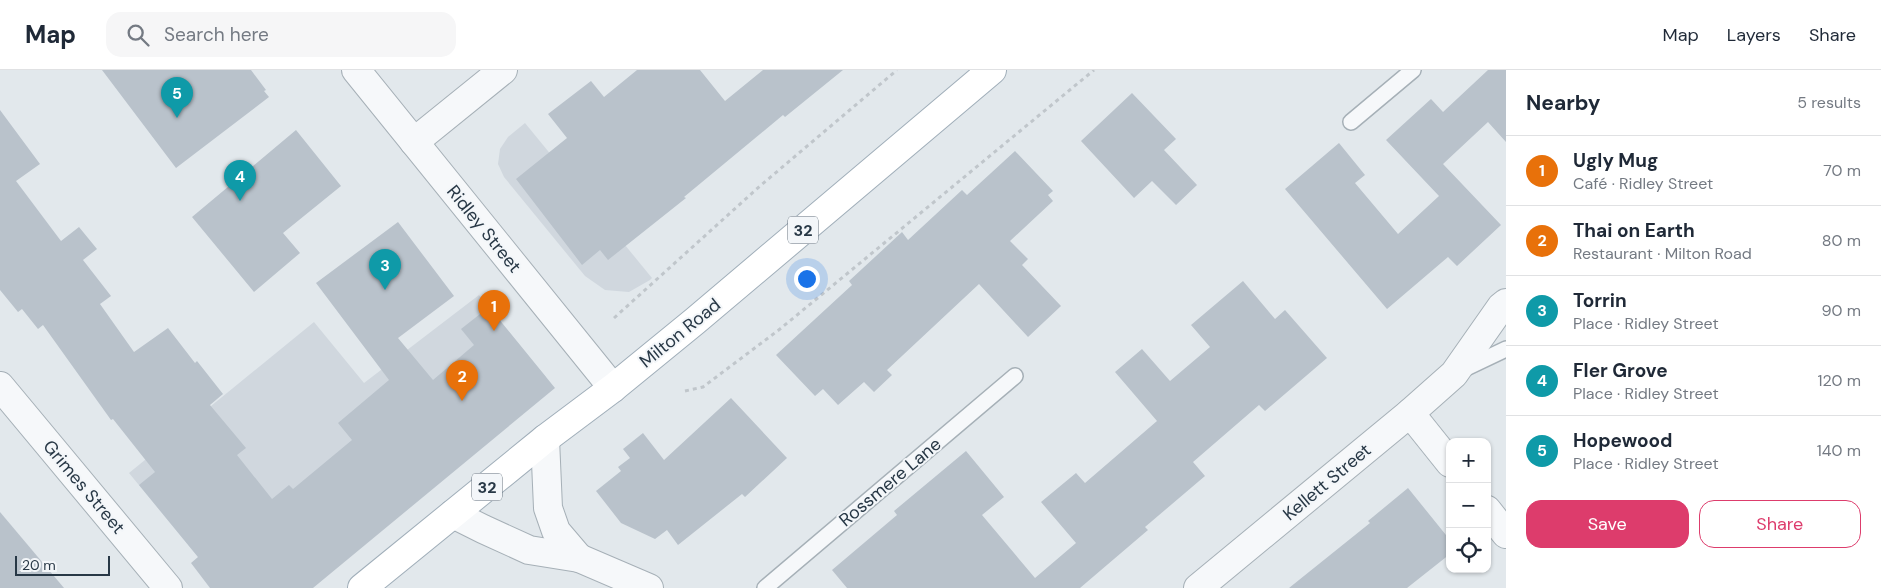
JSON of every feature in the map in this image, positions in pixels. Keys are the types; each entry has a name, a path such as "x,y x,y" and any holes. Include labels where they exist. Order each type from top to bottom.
{"main road":[{"name":"Milton Road","path":"362,588 545,439 613,388 703,315 992,70"}],"street":[{"name":"Ridley Street","path":"356,70 613,388"},
{"path":"414,142 503,70"},
{"name":"Kellett Street","path":"1198,588 1410,413 1454,374 1501,307 1506,303"},
{"name":"Grimes Street","path":"0,386 168,588"},
{"path":"1410,413 1446,458"},
{"path":"545,439 548,508 556,531 579,558"},
{"path":"453,514 529,550 579,558 649,588"},
{"path":"1491,515 1506,534"}],"lane":[{"path":"1351,122 1413,70"},
{"name":"Kellett Street","path":"1454,374 1506,349"},
{"name":"Rossmere Lane","path":"765,588 1015,376"}],"path":[{"path":"614,318 760,186 897,70"},
{"path":"685,392 703,387 780,329 1094,70"}],"shaded area":[{"path":"525,123 652,278 650,280 629,292 605,290 585,276 504,177 498,164 500,149 508,137"},
{"path":"479,295 546,377 198,557 129,473 314,322 364,383"}],"building":[{"path":"102,70 251,70 269,97 176,168"},
{"path":"637,70 700,70 725,101 763,70 843,70 785,117 783,115 684,197 686,198 608,260 600,250 582,265 516,179 567,138 548,114 591,81 604,97"},
{"path":"1488,70 1506,70 1506,142 1488,122 1443,164 1501,225 1457,266 1448,257 1387,309 1285,189 1339,143 1365,175 1355,183 1398,234 1439,196 1386,140 1431,99 1443,112"},
{"path":"1132,93 1176,139 1164,150 1197,185 1176,205 1152,181 1134,198 1081,141"},
{"path":"0,110 40,164 16,181 61,241 79,227 97,249 83,260 111,296 100,304 134,352 168,328 195,363 197,361 223,394 210,405 246,448 237,455 272,499 289,485 293,489 352,440 338,423 389,380 316,283 398,222 454,296 398,338 433,380 474,345 461,329 489,307 555,388 313,588 210,588 191,563 198,557 139,485 155,472 113,419 111,420 43,325 38,329 22,309 18,312 0,290"},
{"path":"296,130 341,186 283,233 300,253 254,292 192,217"},
{"path":"1015,151 1053,191 1048,195 1053,201 1010,241 1028,259 1022,265 1061,306 1028,337 979,284 887,370 892,375 874,392 864,382 838,405 823,389 815,396 776,355 852,285 849,281 902,232 908,240 962,190 967,195"},
{"path":"1243,281 1275,319 1285,310 1327,358 1265,411 1259,405 1193,462 1205,476 1145,527 1148,530 1080,588 847,588 832,570 897,515 894,511 966,451 1004,497 982,515 1035,578 1076,543 1041,502 1076,473 1085,483 1157,421 1115,372 1142,349 1170,381 1210,347 1191,325"},
{"path":"731,398 787,458 745,497 742,494 678,545 667,530 655,539 621,523 596,491 621,471 618,467 630,458 623,449 643,433 664,460"},
{"path":"1408,488 1446,535 1446,557 1407,588 1289,588 1370,523 1368,521"},
{"path":"0,512 64,588 0,588"}],"place":[{"name":"Hopewood","path":"177,118"},
{"name":"Fler Grove","path":"240,201"},
{"name":"Torrin","path":"385,290"},
{"name":"Ugly Mug","path":"494,331"},
{"name":"Thai on Earth","path":"462,401"}]}
